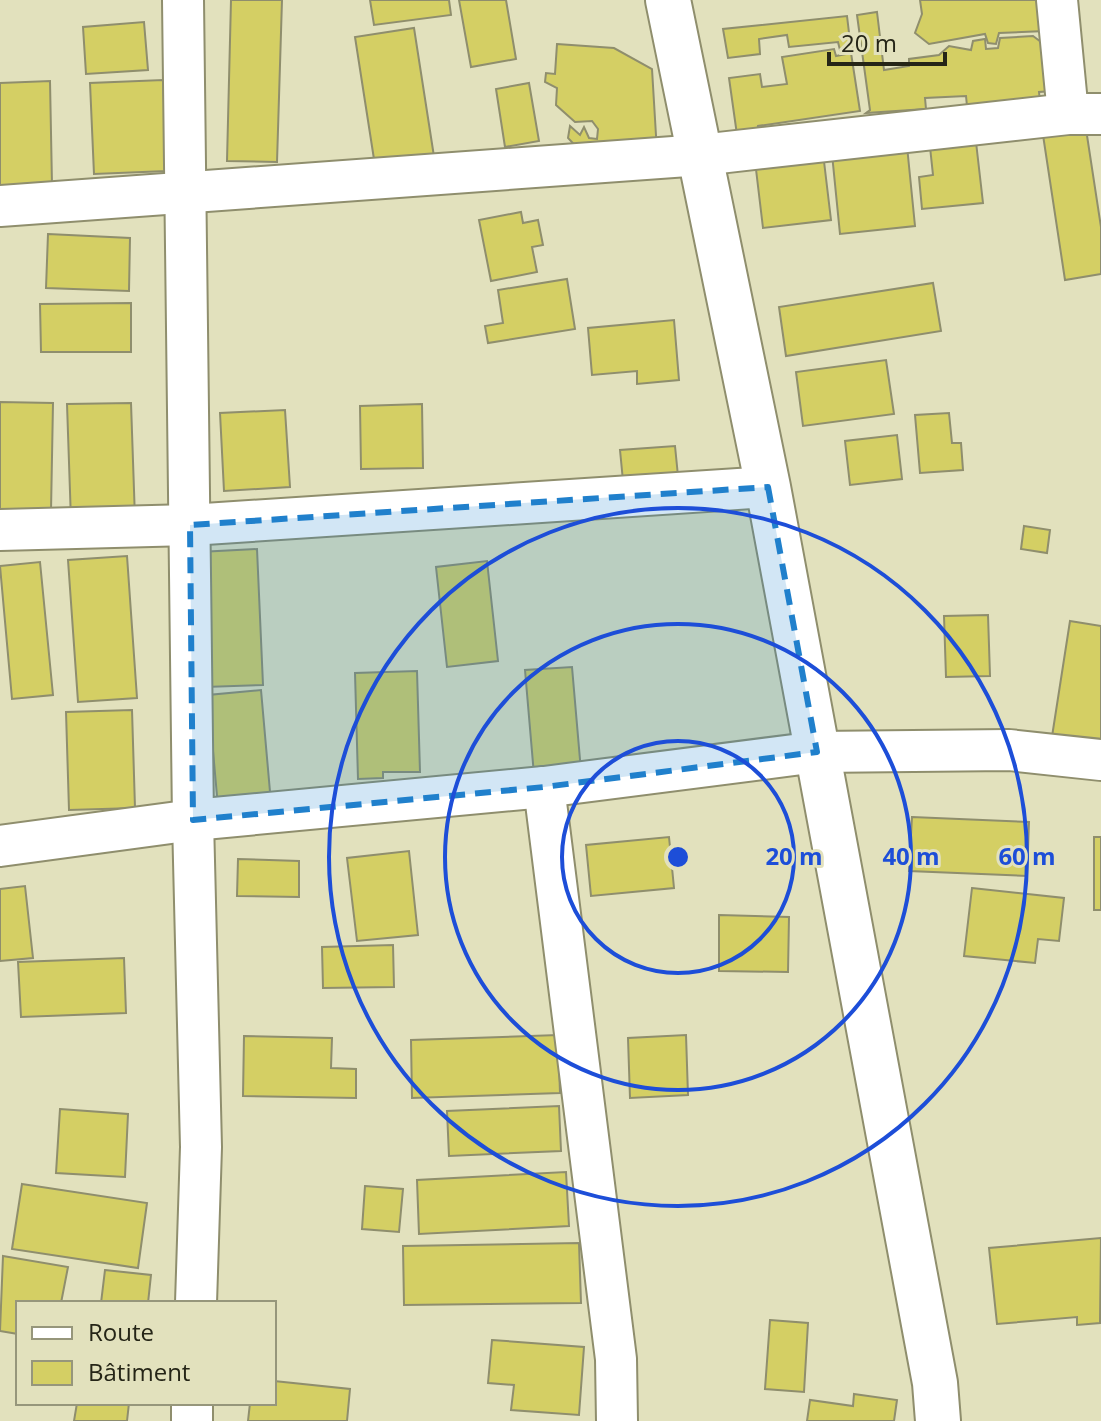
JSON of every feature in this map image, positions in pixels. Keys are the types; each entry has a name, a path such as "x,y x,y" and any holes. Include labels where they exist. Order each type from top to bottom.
{"street":[{"path":"183,0 183,195 201,1147 196,1301"},
{"path":"668,0 768,487 932,1368 938,1421"},
{"path":"0,206 701,155 1084,114 1057,0"},
{"path":"0,530 190,525 768,487"},
{"path":"0,846 193,820 544,787 817,752 1009,750 1101,760"},
{"path":"544,787 616,1359 617,1421"}],"highlighted area":[{"path":"768,487 817,752 544,787 193,820 190,525"}],"building":[{"path":"231,0 282,0 277,162 227,161"},
{"path":"370,0 449,0 451,15 374,25"},
{"path":"459,0 506,0 516,59 471,67"},
{"path":"920,0 1040,0 1045,31 999,33 996,44 988,43 985,34 929,44 915,33 922,14"},
{"path":"877,12 884,70 909,66 909,59 939,55 949,46 971,50 973,41 985,39 986,49 998,48 1000,38 1033,36 1049,48 1053,91 1039,92 1040,101 967,106 966,96 925,98 926,109 866,113 870,110 857,15"},
{"path":"847,16 850,41 856,40 857,47 840,50 838,42 789,47 787,35 759,39 760,54 728,58 723,29"},
{"path":"144,22 148,70 86,74 83,27"},
{"path":"414,28 435,163 376,172 355,37"},
{"path":"557,44 614,48 652,69 657,152 586,157 568,138 570,126 580,135 584,127 589,138 597,139 598,129 592,121 575,122 556,105 557,88 545,82 546,73 555,74"},
{"path":"834,49 836,56 851,53 860,111 758,126 755,140 738,142 729,78 760,74 762,87 787,84 782,57"},
{"path":"163,80 167,171 94,174 90,83"},
{"path":"50,81 52,185 0,186 0,83"},
{"path":"529,83 539,141 505,147 496,89"},
{"path":"1086,129 1101,227 1101,274 1065,280 1043,135"},
{"path":"976,142 983,203 922,209 919,177 933,175 930,147"},
{"path":"907,146 915,226 840,234 832,154"},
{"path":"823,153 831,220 763,228 755,161"},
{"path":"521,212 523,223 538,220 543,245 532,247 537,272 491,281 479,220"},
{"path":"48,234 130,238 129,291 46,288"},
{"path":"567,279 575,329 488,343 485,326 503,323 498,290"},
{"path":"933,283 941,331 786,356 779,307"},
{"path":"131,303 131,352 41,352 40,304"},
{"path":"674,320 679,380 637,384 637,371 592,375 588,328"},
{"path":"886,360 894,414 803,426 796,372"},
{"path":"0,402 53,403 51,511 0,509"},
{"path":"131,403 135,519 71,521 67,404"},
{"path":"422,404 423,468 361,469 360,406"},
{"path":"285,410 290,487 224,491 220,413"},
{"path":"949,413 952,443 961,443 963,470 920,473 915,415"},
{"path":"897,435 902,479 850,485 845,441"},
{"path":"675,446 678,476 623,481 620,450"},
{"path":"1024,526 1050,530 1047,553 1021,549"},
{"path":"257,549 263,685 205,687 199,552"},
{"path":"127,556 137,698 78,702 68,560"},
{"path":"487,561 498,661 447,667 436,567"},
{"path":"40,562 53,695 12,699 0,566"},
{"path":"988,615 990,676 946,677 944,616"},
{"path":"1070,621 1101,626 1101,751 1051,743"},
{"path":"572,667 581,771 534,775 525,670"},
{"path":"417,671 420,772 383,772 383,778 358,779 355,673"},
{"path":"261,690 271,803 218,807 208,695"},
{"path":"132,710 135,808 69,810 66,712"},
{"path":"912,817 1029,822 1027,876 909,871"},
{"path":"669,837 674,888 591,896 586,845"},
{"path":"1094,837 1101,837 1101,910 1094,910"},
{"path":"409,851 418,935 357,941 347,858"},
{"path":"238,859 299,861 299,897 237,896"},
{"path":"25,886 33,958 0,961 0,889"},
{"path":"972,888 1064,898 1059,941 1038,939 1035,963 964,956"},
{"path":"719,915 789,917 788,972 719,971"},
{"path":"393,945 394,987 323,988 322,947"},
{"path":"124,958 126,1013 21,1017 18,962"},
{"path":"558,1035 560,1093 412,1098 411,1040"},
{"path":"686,1035 688,1095 630,1098 628,1038"},
{"path":"244,1036 332,1038 331,1068 356,1069 356,1098 243,1096"},
{"path":"559,1106 561,1151 449,1156 447,1111"},
{"path":"60,1109 128,1114 125,1177 56,1173"},
{"path":"566,1172 569,1226 419,1234 417,1180"},
{"path":"22,1184 147,1203 138,1268 12,1249"},
{"path":"365,1186 403,1189 399,1232 362,1229"},
{"path":"1101,1238 1100,1323 1077,1325 1077,1317 997,1324 989,1248"},
{"path":"579,1243 581,1303 404,1305 403,1246"},
{"path":"3,1256 68,1267 61,1301 16,1301 16,1334 0,1331"},
{"path":"105,1270 151,1275 148,1301 101,1301"},
{"path":"770,1320 808,1323 804,1392 765,1389"},
{"path":"492,1340 584,1347 579,1415 511,1410 514,1385 488,1383"},
{"path":"276,1381 350,1389 347,1421 248,1421 250,1405 276,1405"},
{"path":"854,1394 897,1400 894,1421 807,1421 810,1400 853,1406"},
{"path":"77,1405 129,1405 127,1421 74,1421"}]}
